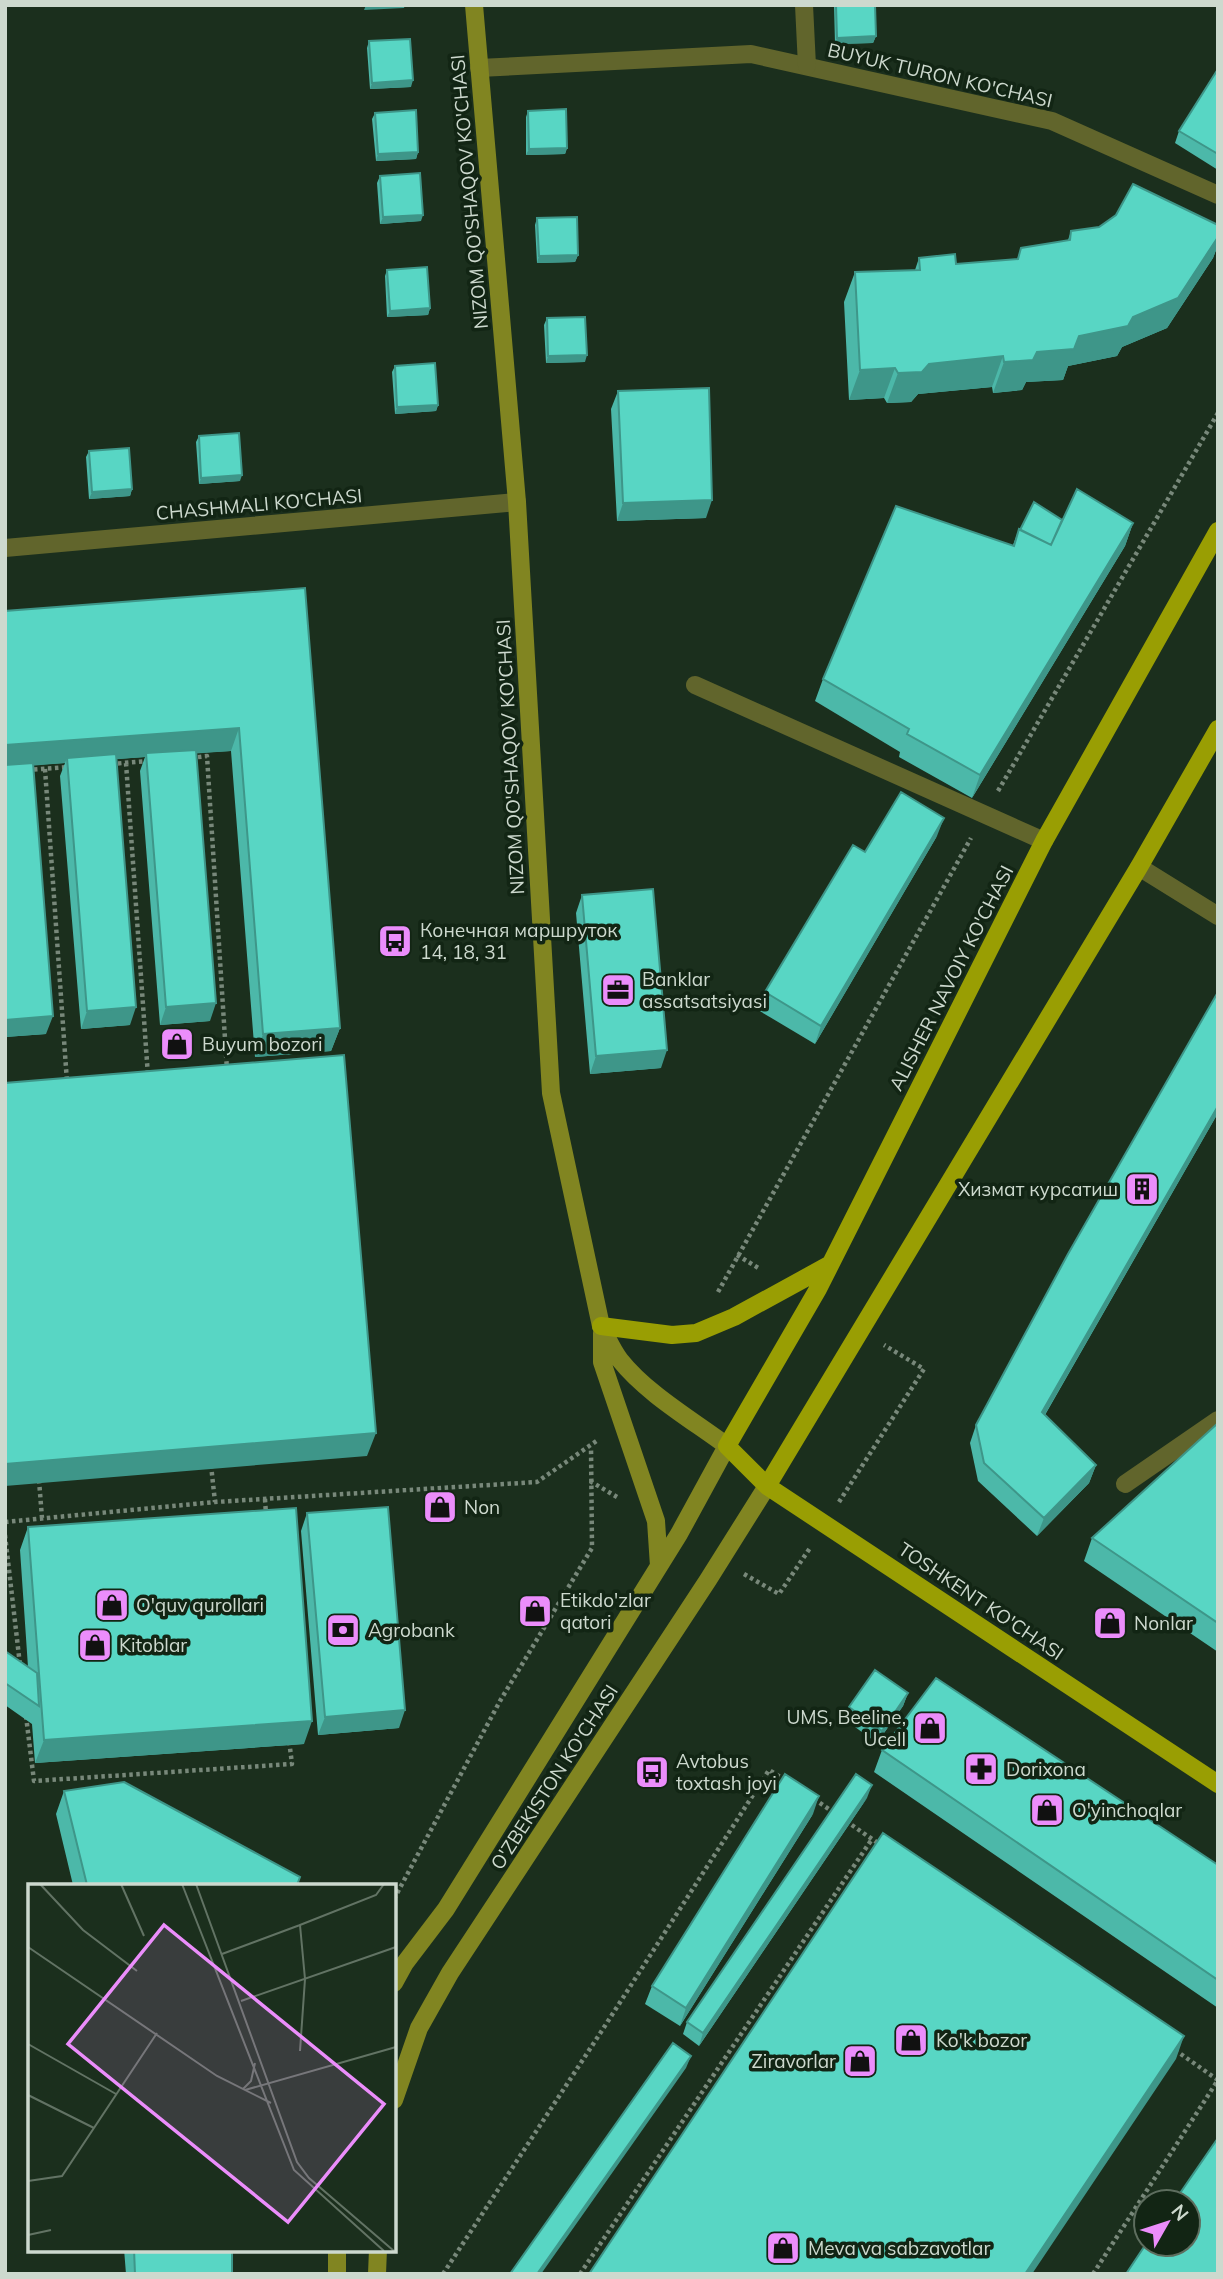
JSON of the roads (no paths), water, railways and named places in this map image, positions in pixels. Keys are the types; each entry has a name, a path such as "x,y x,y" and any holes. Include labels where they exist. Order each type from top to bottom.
{"main road":[{"name":"NIZOM QO'SHAQOV KO'CHASI","path":"474,5 517,502 551,1093 601,1326 619,1359 637,1377 727,1446"},
{"name":"ALISHER NAVOIY KO'CHASI","path":"727,1446 818,1289 1044,841 1218,531"},
{"path":"767,1486 1139,867 1218,729"},
{"path":"659,1566 656,1521 602,1362 601,1326 672,1335 696,1333 734,1317 830,1265"},
{"name":"TOSHKENT KO'CHASI","path":"727,1446 767,1486 1218,1784"},
{"name":"O'ZBEKISTON KO'CHASI","path":"396,1979 405,1963 446,1909 679,1534 727,1446"},
{"name":"O'ZBEKISTON KO'CHASI","path":"396,2094 419,2028 450,1973 701,1592 767,1486"},
{"path":"337,2251 337,2274"},
{"path":"377,2251 377,2274"}],"street":[{"name":"BUYUK TURON KO'CHASI","path":"804,5 807,65"},
{"name":"BUYUK TURON KO'CHASI","path":"479,68 751,54 1052,121 1218,195"},
{"name":"CHASHMALI KO'CHASI","path":"5,548 517,502"},
{"path":"695,685 1044,841"},
{"path":"1139,867 1218,916"},
{"path":"1125,1484 1218,1420"}],"place":[{"name":"Конечная маршруток 14, 18, 31","path":"395,941"},
{"name":"Banklar assatsatsiyasi","path":"618,990"},
{"name":"Buyum bozori","path":"177,1044"},
{"name":"Хизмат курсатиш","path":"1142,1189"},
{"name":"Non","path":"440,1507"},
{"name":"O'quv qurollari","path":"112,1605"},
{"name":"Etikdo'zlar qatori","path":"535,1611"},
{"name":"Nonlar","path":"1110,1623"},
{"name":"Agrobank","path":"343,1630"},
{"name":"Kitoblar","path":"95,1645"},
{"name":"UMS, Beeline, Ucell","path":"930,1728"},
{"name":"Dorixona","path":"981,1769"},
{"name":"Avtobus toxtash joyi","path":"652,1772"},
{"name":"O'yinchoqlar","path":"1047,1810"},
{"name":"Ko'k bozor","path":"911,2040"},
{"name":"Ziravorlar","path":"860,2061"},
{"name":"Meva va sabzavotlar","path":"783,2248"}]}
